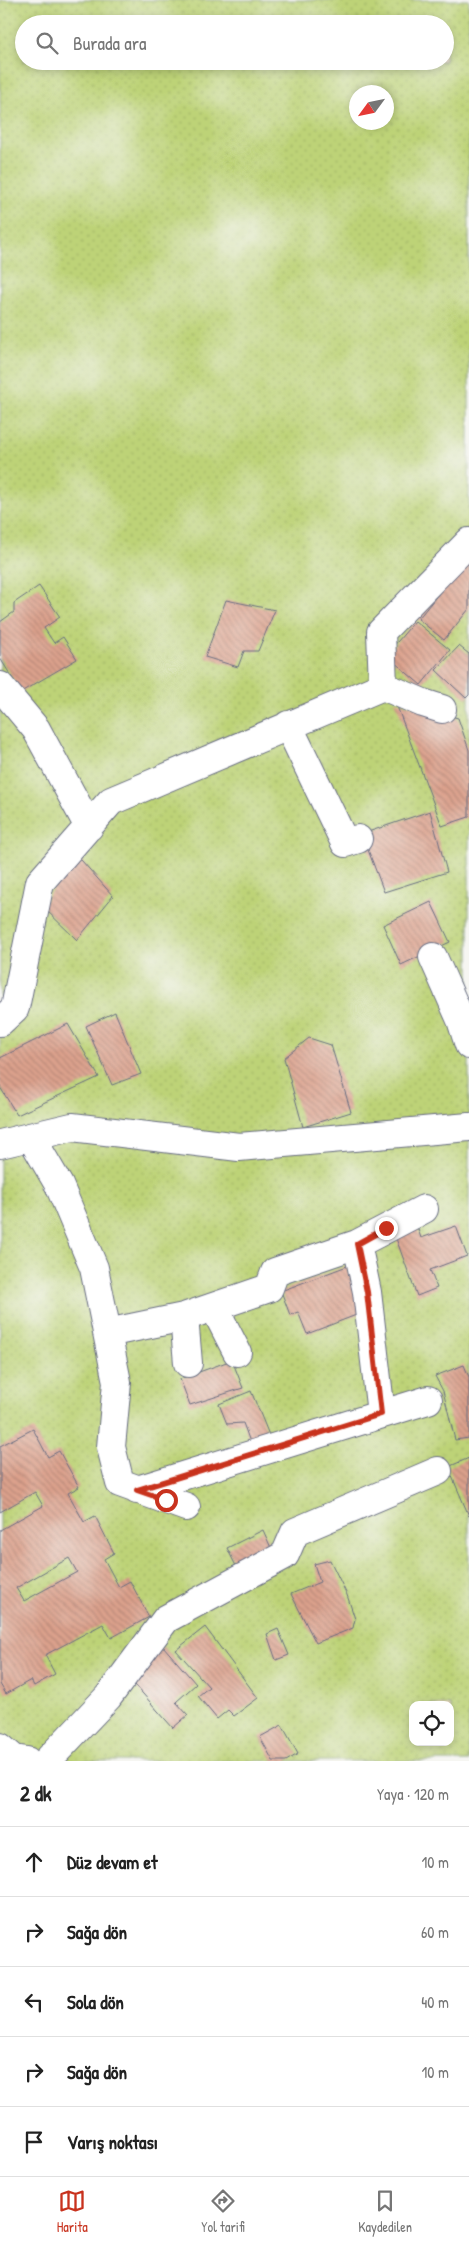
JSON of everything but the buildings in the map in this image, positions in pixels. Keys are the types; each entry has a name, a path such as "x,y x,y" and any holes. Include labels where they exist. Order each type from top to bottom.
{"street":[{"path":"383,686 382,632 469,542"},
{"path":"0,686 36,729 89,826"},
{"path":"0,1022 15,1008 40,882 111,801 383,686 442,709"},
{"path":"288,726 345,843 358,839"},
{"path":"433,957 461,1020 469,1045"},
{"path":"0,1144 72,1127 239,1146 469,1127"},
{"path":"31,1137 59,1185 94,1268 117,1382 111,1447 120,1483 186,1507"},
{"path":"107,1333 184,1317 269,1288 275,1272 357,1244 424,1209"},
{"path":"357,1244 367,1292 381,1414"},
{"path":"214,1306 237,1352"},
{"path":"184,1317 188,1363"},
{"path":"137,1490 428,1400"},
{"path":"47,1761 108,1697 166,1619 285,1555 295,1532 438,1472"}],"green space":[{"path":"0,0 469,0 469,1761 0,1761"}],"route":[{"path":"166,1500 137,1490 381,1414 367,1292 357,1244 386,1228"}]}
